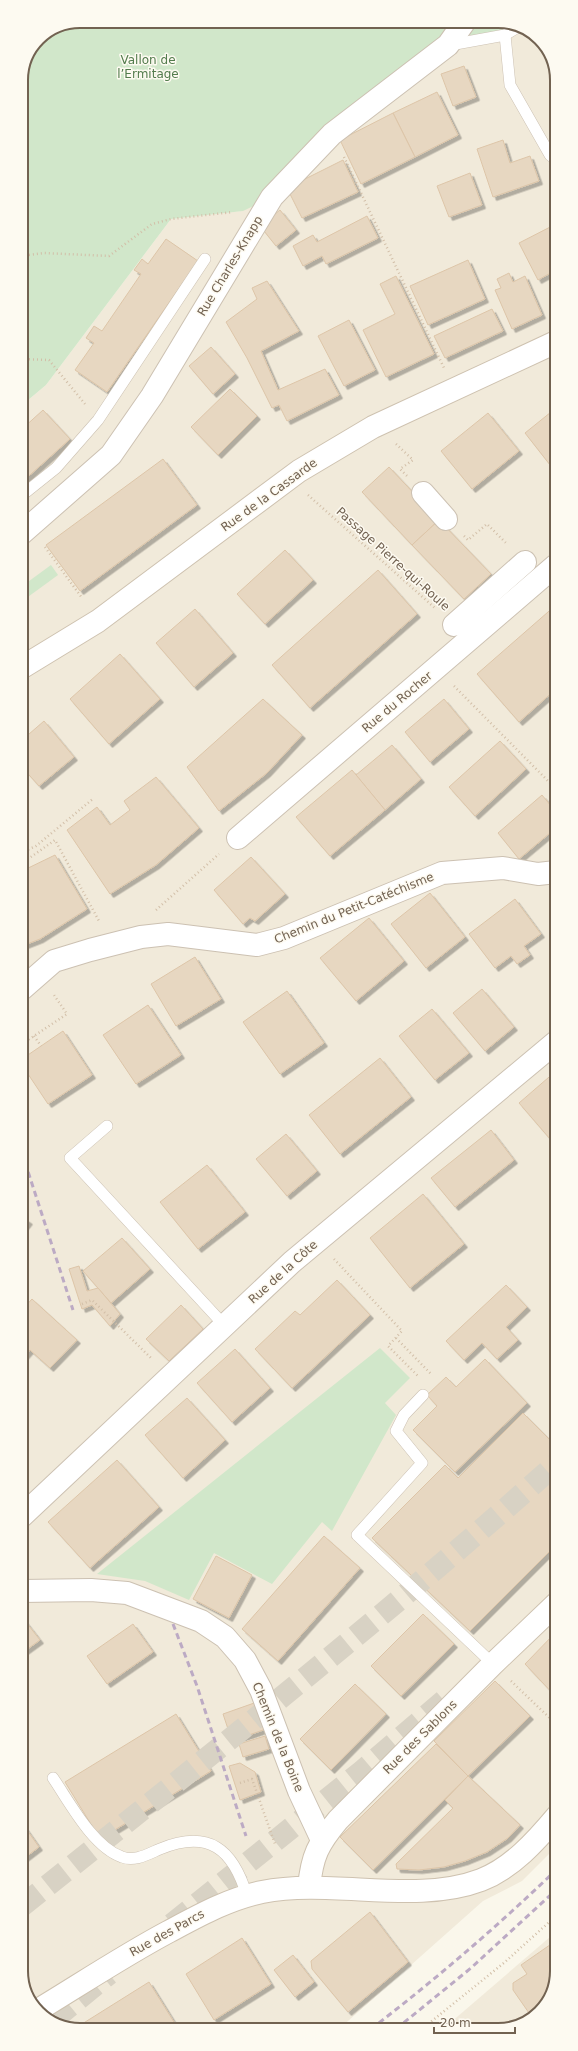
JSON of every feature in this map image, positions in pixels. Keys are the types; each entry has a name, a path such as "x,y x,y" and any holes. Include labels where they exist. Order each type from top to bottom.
{"street":[{"name":"Rue Charles-Knapp","path":"28,528 111,455 152,396 272,197 332,134 448,45 460,28"},
{"name":"Rue de la Cassarde","path":"28,664 98,621 299,471 373,427 550,345"},
{"path":"423,493 446,519"},
{"path":"454,625 525,562"},
{"name":"Rue du Rocher","path":"238,838 550,570"},
{"name":"Chemin du Petit-Catéchisme","path":"28,984 54,961 141,937 168,934 257,945 284,938 442,873 503,868 538,874 550,873"},
{"name":"Rue de la Côte","path":"28,1510 292,1262 550,1047"},
{"name":"Chemin de la Boine","path":"28,1591 91,1590 127,1593 201,1621 225,1637 245,1660 261,1690 299,1791 322,1840"},
{"name":"Rue des Sablons","path":"309,1887 311,1867 322,1840 338,1820 501,1671 550,1612"},
{"name":"Rue des Parcs","path":"43,2007 140,1948 215,1907 262,1892 309,1887 420,1890 456,1886 482,1880 522,1854 550,1824"}],"lane":[{"path":"448,45 505,35 513,30"},
{"path":"505,35 510,86 550,155"},
{"path":"28,490 56,468 98,420 205,259"},
{"path":"107,1126 70,1158 224,1325"},
{"path":"423,1395 404,1414 396,1431 422,1463 357,1535 501,1671"},
{"path":"53,1778 86,1826 108,1850 124,1858 139,1858 180,1843 196,1840 212,1845 224,1852 238,1870 247,1896"}],"path":[{"path":"332,134 445,369"},
{"path":"28,255 44,253 109,256 152,224 171,219 235,212"},
{"path":"28,359 49,360 98,420"},
{"path":"392,440 413,460 400,469 423,493"},
{"name":"Passage Pierre-qui-Roule","path":"305,492 454,625"},
{"path":"446,519 468,540 487,524 525,562"},
{"path":"41,542 82,598"},
{"path":"436,668 550,782"},
{"path":"28,850 36,846 94,798"},
{"path":"155,911 238,838"},
{"path":"28,860 55,840 97,917"},
{"path":"28,1040 67,1014 51,992"},
{"path":"34,1036 41,1046"},
{"path":"339,1254 334,1259 402,1331 388,1346 420,1378 414,1383"},
{"path":"82,1304 92,1300 157,1364"},
{"path":"396,1338 432,1375"},
{"path":"501,1671 550,1718"},
{"path":"240,1783 252,1779 275,1844"},
{"path":"429,2023 505,1962 550,1921"}],"shaded area":[{"path":"509,29 518,32 532,41 543,54 549,70 550,80 550,1853 522,1881 483,1901 346,2023 77,2023 54,2016 39,2003 32,1991 28,1971 28,400 46,385 171,219 242,211 448,45"},
{"path":"550,1937 550,1978 545,1994 532,2010 518,2019 508,2022 450,2023"}],"green space":[{"name":"Vallon de l’Ermitage","path":"80,28 501,28 509,29 447,45 272,197 243,211 171,219 46,385 28,400 28,80 32,60 43,43 60,32"},
{"path":"51,565 58,575 28,597 28,582"},
{"path":"380,1348 410,1378 385,1403 396,1415 332,1531 322,1522 272,1584 214,1553 189,1600 145,1581 97,1574"}],"building":[{"path":"464,66 476,97 453,106 441,74"},
{"path":"437,92 458,135 415,157 393,113"},
{"path":"393,113 415,157 361,184 340,140"},
{"path":"503,140 510,163 530,156 539,181 493,197 477,149"},
{"path":"343,160 358,192 302,218 287,188"},
{"path":"470,173 482,205 449,217 437,186"},
{"path":"280,210 296,230 276,246 260,226"},
{"path":"367,216 378,238 326,264 322,256 303,266 293,246 313,235 317,242"},
{"path":"550,227 550,273 538,280 519,243"},
{"path":"166,239 198,261 107,392 75,370 94,343 86,338 94,326 102,331 141,274 134,270 142,259 148,264"},
{"path":"468,260 485,299 428,325 410,286"},
{"path":"509,273 513,282 525,276 542,315 512,329 495,290 501,288 497,279"},
{"path":"396,276 434,354 386,377 363,330 395,314 380,284"},
{"path":"267,281 299,331 261,351 278,390 325,369 339,395 287,421 279,405 272,408 247,358 226,322 257,299 252,288"},
{"path":"492,309 503,331 445,358 434,336"},
{"path":"349,320 375,370 344,386 318,336"},
{"path":"211,347 235,374 213,394 189,366"},
{"path":"230,389 257,416 218,455 191,427"},
{"path":"43,410 70,439 28,477 28,424"},
{"path":"488,413 519,451 472,489 441,451"},
{"path":"550,413 550,465 525,433"},
{"path":"163,459 197,505 80,591 46,545"},
{"path":"389,467 439,520 412,545 362,492"},
{"path":"439,520 491,574 464,599 412,545"},
{"path":"285,550 313,580 265,624 237,594"},
{"path":"378,570 417,614 310,708 272,665"},
{"path":"195,609 233,653 194,687 156,643"},
{"path":"550,610 550,694 519,722 477,674"},
{"path":"120,654 160,699 109,744 70,699"},
{"path":"263,699 302,735 267,773 219,811 187,767"},
{"path":"444,699 469,729 430,762 405,732"},
{"path":"44,721 74,757 39,786 28,774 28,735"},
{"path":"500,741 526,769 475,816 449,787"},
{"path":"392,745 421,779 385,810 356,775"},
{"path":"352,770 385,810 330,856 296,817"},
{"path":"156,777 199,828 156,865 110,894 67,830 97,807 110,825 130,810 124,801"},
{"path":"542,795 550,805 550,833 519,859 498,833"},
{"path":"55,855 87,909 40,939 28,944 28,868"},
{"path":"251,857 285,894 255,921 250,918 243,924 214,890"},
{"path":"430,893 465,937 426,968 391,924"},
{"path":"515,899 541,934 524,946 530,955 517,964 511,956 495,968 469,934"},
{"path":"369,918 404,961 356,1001 320,958"},
{"path":"195,957 221,999 176,1026 151,984"},
{"path":"482,989 514,1027 485,1051 453,1013"},
{"path":"287,991 324,1043 280,1074 243,1022"},
{"path":"148,1005 181,1055 136,1084 103,1035"},
{"path":"432,1009 469,1053 435,1080 399,1036"},
{"path":"63,1031 92,1075 48,1104 28,1074 28,1055"},
{"path":"380,1058 411,1097 340,1154 309,1115"},
{"path":"550,1076 550,1139 519,1103"},
{"path":"491,1130 514,1160 455,1207 431,1178"},
{"path":"286,1134 317,1171 287,1196 256,1159"},
{"path":"207,1165 245,1212 198,1249 160,1202"},
{"path":"423,1194 464,1244 410,1288 370,1238"},
{"path":"122,1238 150,1269 111,1303 83,1271"},
{"path":"79,1266 87,1291 98,1288 120,1314 110,1326 92,1305 82,1309 69,1269"},
{"path":"337,1280 370,1315 292,1388 255,1349 295,1311 300,1315"},
{"path":"506,1285 527,1307 506,1327 518,1340 497,1359 482,1343 464,1360 446,1341"},
{"path":"32,1299 77,1340 50,1368 30,1350 28,1352 28,1303"},
{"path":"181,1305 203,1329 169,1361 146,1339"},
{"path":"235,1349 270,1388 232,1422 197,1383"},
{"path":"485,1359 527,1403 455,1472 413,1430 437,1406 427,1395 446,1377 456,1387"},
{"path":"187,1398 225,1440 183,1478 145,1435"},
{"path":"523,1413 550,1440 550,1551 470,1631 372,1538 445,1465 458,1478"},
{"path":"117,1460 159,1507 90,1568 48,1522"},
{"path":"324,1536 360,1568 278,1661 242,1629"},
{"path":"216,1556 252,1575 229,1618 193,1599"},
{"path":"423,1614 454,1644 401,1696 371,1666"},
{"path":"133,1624 153,1652 107,1684 87,1656"},
{"path":"28,1625 40,1640 28,1649"},
{"path":"550,1638 550,1691 525,1664"},
{"path":"495,1681 530,1716 468,1776 434,1741"},
{"path":"355,1684 386,1714 331,1770 300,1739"},
{"path":"257,1702 266,1729 232,1741 223,1714"},
{"path":"176,1714 211,1771 100,1839 65,1782"},
{"path":"265,1736 269,1749 243,1757 239,1744"},
{"path":"436,1744 468,1776 373,1870 340,1837"},
{"path":"240,1763 255,1772 261,1792 240,1800 229,1766"},
{"path":"468,1776 520,1825 508,1838 487,1852 465,1861 444,1867 419,1870 397,1869 396,1864 453,1808 445,1800"},
{"path":"28,1831 39,1847 28,1855"},
{"path":"370,1912 408,1962 348,2012 312,1969 311,1961"},
{"path":"242,1938 271,1984 214,2020 186,1974"},
{"path":"550,1945 550,1978 547,1988 539,2003 529,2013 513,1990 513,1983 527,1974 521,1965"},
{"path":"293,1955 314,1982 295,1997 274,1970"},
{"path":"149,1982 175,2023 84,2023"}],"tunnel":[{"path":"28,1901 359,1633 492,1521 550,1469"},
{"path":"172,1924 362,1771 448,1697"},
{"path":"56,2017 109,1974"}],"railway":[{"path":"28,1171 73,1310"},
{"path":"173,1624 197,1686 246,1836"},
{"path":"379,2023 466,1952 550,1876"},
{"path":"403,2023 471,1968 550,1895"}]}
